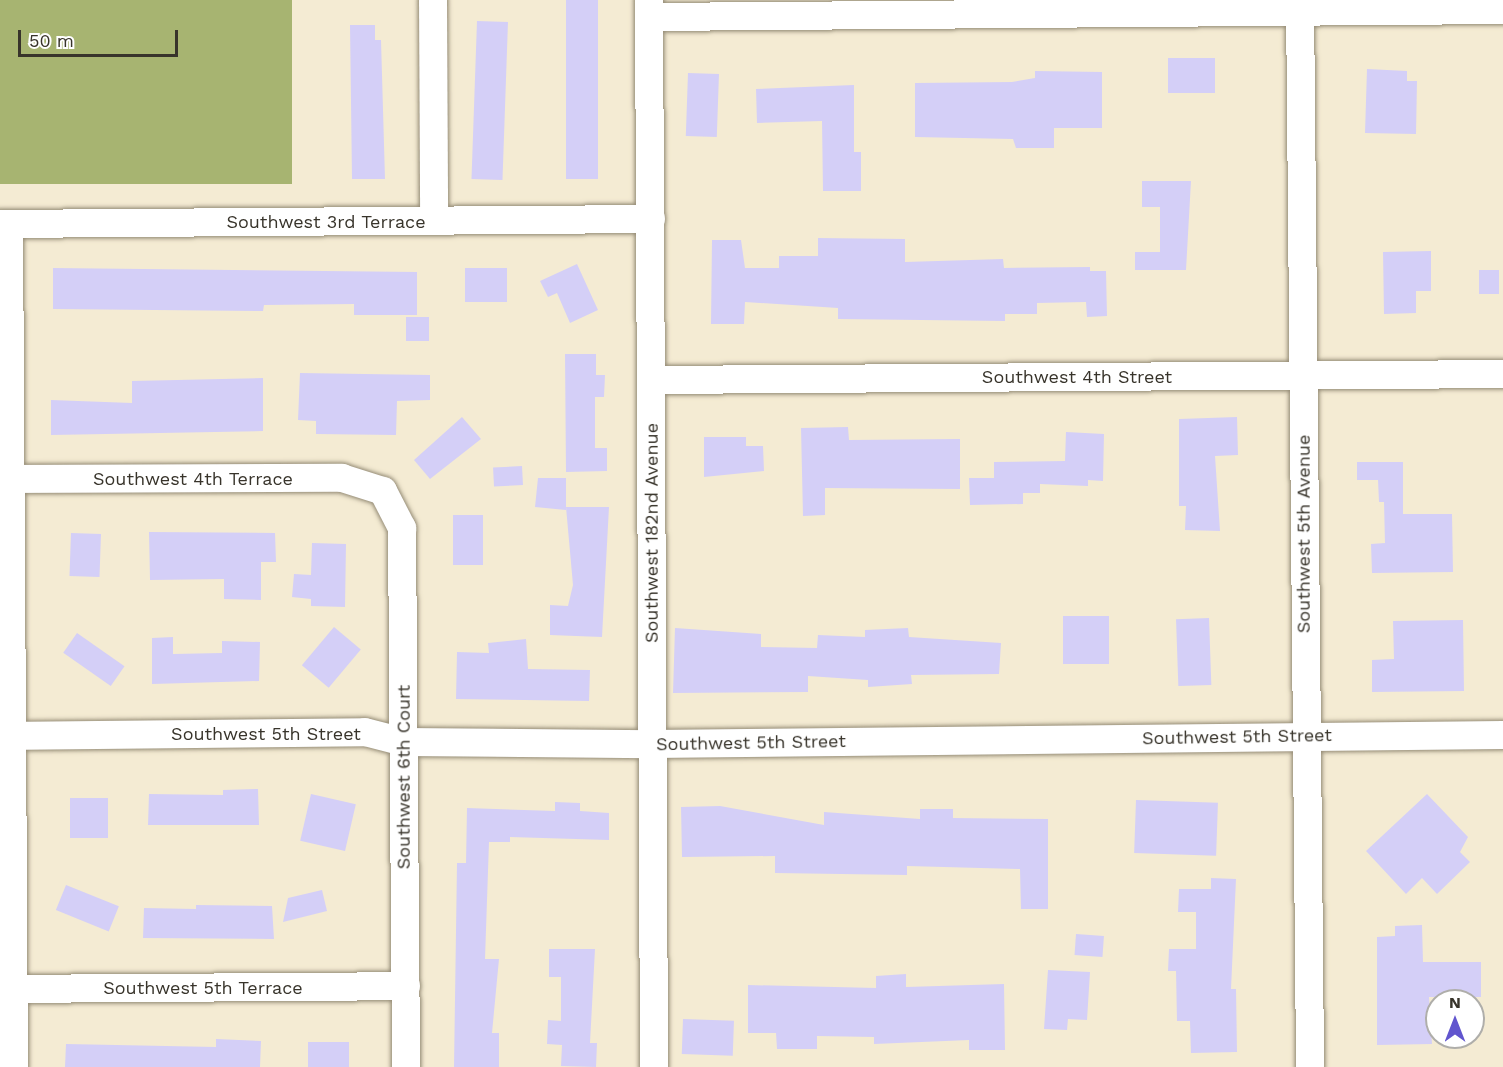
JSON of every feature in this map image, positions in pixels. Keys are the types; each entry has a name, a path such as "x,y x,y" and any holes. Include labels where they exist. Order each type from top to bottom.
{"street":[{"path":"433,0 434,221"},
{"path":"649,9 1300,6 1503,10"},
{"name":"Southwest 5th Avenue","path":"1300,6 1305,736 1310,1067"},
{"name":"Southwest 182nd Avenue","path":"649,9 654,1067"},
{"name":"Southwest 3rd Terrace","path":"4,224 651,219"},
{"path":"4,224 7,988 14,1067"},
{"name":"Southwest 4th Street","path":"652,380 1503,374"},
{"name":"Southwest 4th Terrace","path":"5,479 342,478 383,492"},
{"name":"Southwest 6th Court","path":"383,492 402,528 406,1067"},
{"name":"Southwest 5th Street","path":"5,736 365,732 404,742 652,744 1503,735"},
{"name":"Southwest 5th Terrace","path":"7,988 405,986"}],"green space":[{"path":"0,0 292,0 292,184 0,184"}],"building":[{"path":"566,0 598,0 598,179 566,179"},
{"path":"477,21 508,22 502,180 471,179"},
{"path":"350,25 375,25 375,40 381,40 385,179 352,179"},
{"path":"1168,58 1215,58 1215,93 1168,93"},
{"path":"1367,69 1407,71 1407,81 1417,81 1416,134 1365,133"},
{"path":"1035,71 1102,72 1102,128 1054,128 1054,148 1016,148 1013,139 915,137 915,83 1012,82 1035,78"},
{"path":"688,73 719,74 717,137 686,136"},
{"path":"854,85 854,152 861,152 861,191 823,191 822,121 757,123 756,89"},
{"path":"1142,181 1191,181 1186,270 1135,270 1135,252 1160,252 1160,207 1142,207"},
{"path":"818,238 905,239 905,262 1003,259 1004,268 1090,267 1090,271 1106,271 1107,316 1087,317 1086,302 1037,303 1037,314 1005,314 1005,321 838,319 838,308 745,302 744,324 711,324 712,240 741,240 745,268 779,268 779,256 818,256"},
{"path":"1431,251 1431,291 1416,291 1416,313 1384,314 1383,252"},
{"path":"577,264 598,310 570,323 557,293 548,297 540,281"},
{"path":"53,268 417,272 417,315 354,315 354,304 264,305 263,311 53,309"},
{"path":"465,268 507,268 507,302 465,302"},
{"path":"1479,270 1499,270 1499,294 1479,294"},
{"path":"406,317 429,317 429,341 406,341"},
{"path":"565,354 596,354 596,375 605,375 604,397 595,397 595,448 607,448 607,471 566,472"},
{"path":"300,373 430,375 430,400 397,401 396,435 316,434 316,421 298,420"},
{"path":"263,378 263,431 51,435 51,400 132,403 132,381"},
{"path":"462,417 481,439 430,479 414,460"},
{"path":"1237,417 1238,455 1215,456 1220,531 1185,530 1186,506 1179,506 1179,419"},
{"path":"848,427 849,440 960,439 960,489 825,488 825,515 803,516 801,428"},
{"path":"1066,432 1104,434 1103,481 1088,480 1088,486 1040,484 1040,493 1023,493 1023,504 970,505 969,478 994,478 994,462 1065,461"},
{"path":"704,437 746,437 746,446 763,446 764,471 704,477"},
{"path":"1357,462 1403,462 1403,514 1452,514 1453,572 1372,573 1371,544 1385,543 1384,502 1379,502 1378,480 1357,480"},
{"path":"522,466 523,485 494,486 493,468"},
{"path":"538,478 566,478 566,510 535,507"},
{"path":"566,507 609,507 602,637 550,635 550,605 568,606 573,585"},
{"path":"453,515 483,515 483,565 453,565"},
{"path":"149,532 275,533 276,562 261,562 261,600 224,599 224,579 150,580"},
{"path":"71,533 101,534 99,577 69,576"},
{"path":"312,543 346,544 345,607 311,606 311,599 292,597 294,574 311,575"},
{"path":"1063,616 1109,616 1109,664 1063,664"},
{"path":"1209,618 1211,685 1178,686 1176,619"},
{"path":"1463,620 1464,691 1372,692 1372,660 1394,659 1393,621"},
{"path":"334,627 361,649 329,688 302,665"},
{"path":"675,628 761,634 761,647 817,648 818,635 865,637 865,630 908,628 909,637 1001,643 999,674 911,675 912,684 868,687 868,680 808,676 808,692 673,693"},
{"path":"77,633 125,666 111,686 63,653"},
{"path":"173,637 173,654 222,653 222,641 260,642 259,681 152,684 152,638"},
{"path":"526,639 528,669 590,670 589,701 456,699 457,652 489,653 488,643"},
{"path":"258,789 259,825 148,825 149,794 223,795 223,790"},
{"path":"311,794 356,804 345,851 300,841"},
{"path":"1427,794 1468,837 1460,852 1470,862 1437,894 1422,878 1406,894 1366,851"},
{"path":"70,798 108,798 108,838 70,838"},
{"path":"1136,800 1218,803 1216,856 1134,853"},
{"path":"555,802 580,803 580,811 609,813 609,840 510,837 510,842 489,842 485,959 499,959 492,1033 499,1033 499,1067 454,1067 457,863 466,863 467,808 555,811"},
{"path":"720,806 824,825 824,812 920,819 920,809 953,809 953,818 1048,819 1048,909 1021,909 1020,869 907,866 907,875 775,873 775,856 682,857 681,807"},
{"path":"1211,878 1236,879 1231,989 1236,989 1237,1052 1191,1053 1190,1021 1177,1021 1176,971 1168,971 1169,949 1196,949 1196,912 1178,912 1179,889 1211,889"},
{"path":"66,885 119,906 109,931 56,910"},
{"path":"322,890 327,911 283,922 288,898"},
{"path":"196,905 272,906 274,939 143,938 144,908 196,909"},
{"path":"1422,925 1423,962 1481,962 1481,989 1425,989 1425,1044 1377,1045 1377,937 1395,936 1395,926"},
{"path":"1076,934 1104,936 1102,957 1075,955"},
{"path":"549,949 595,949 590,1043 597,1043 596,1067 561,1066 562,1045 547,1044 548,1020 561,1021 561,977 549,977"},
{"path":"1048,970 1090,972 1087,1020 1068,1019 1067,1030 1044,1029"},
{"path":"906,974 906,987 1004,984 1005,1050 969,1050 969,1040 874,1044 874,1037 817,1036 817,1049 777,1049 776,1033 748,1033 748,985 876,988 876,976"},
{"path":"683,1019 734,1021 733,1056 682,1054"},
{"path":"216,1039 261,1041 260,1067 65,1067 66,1044 216,1047"},
{"path":"308,1042 349,1042 349,1067 308,1067"}]}
